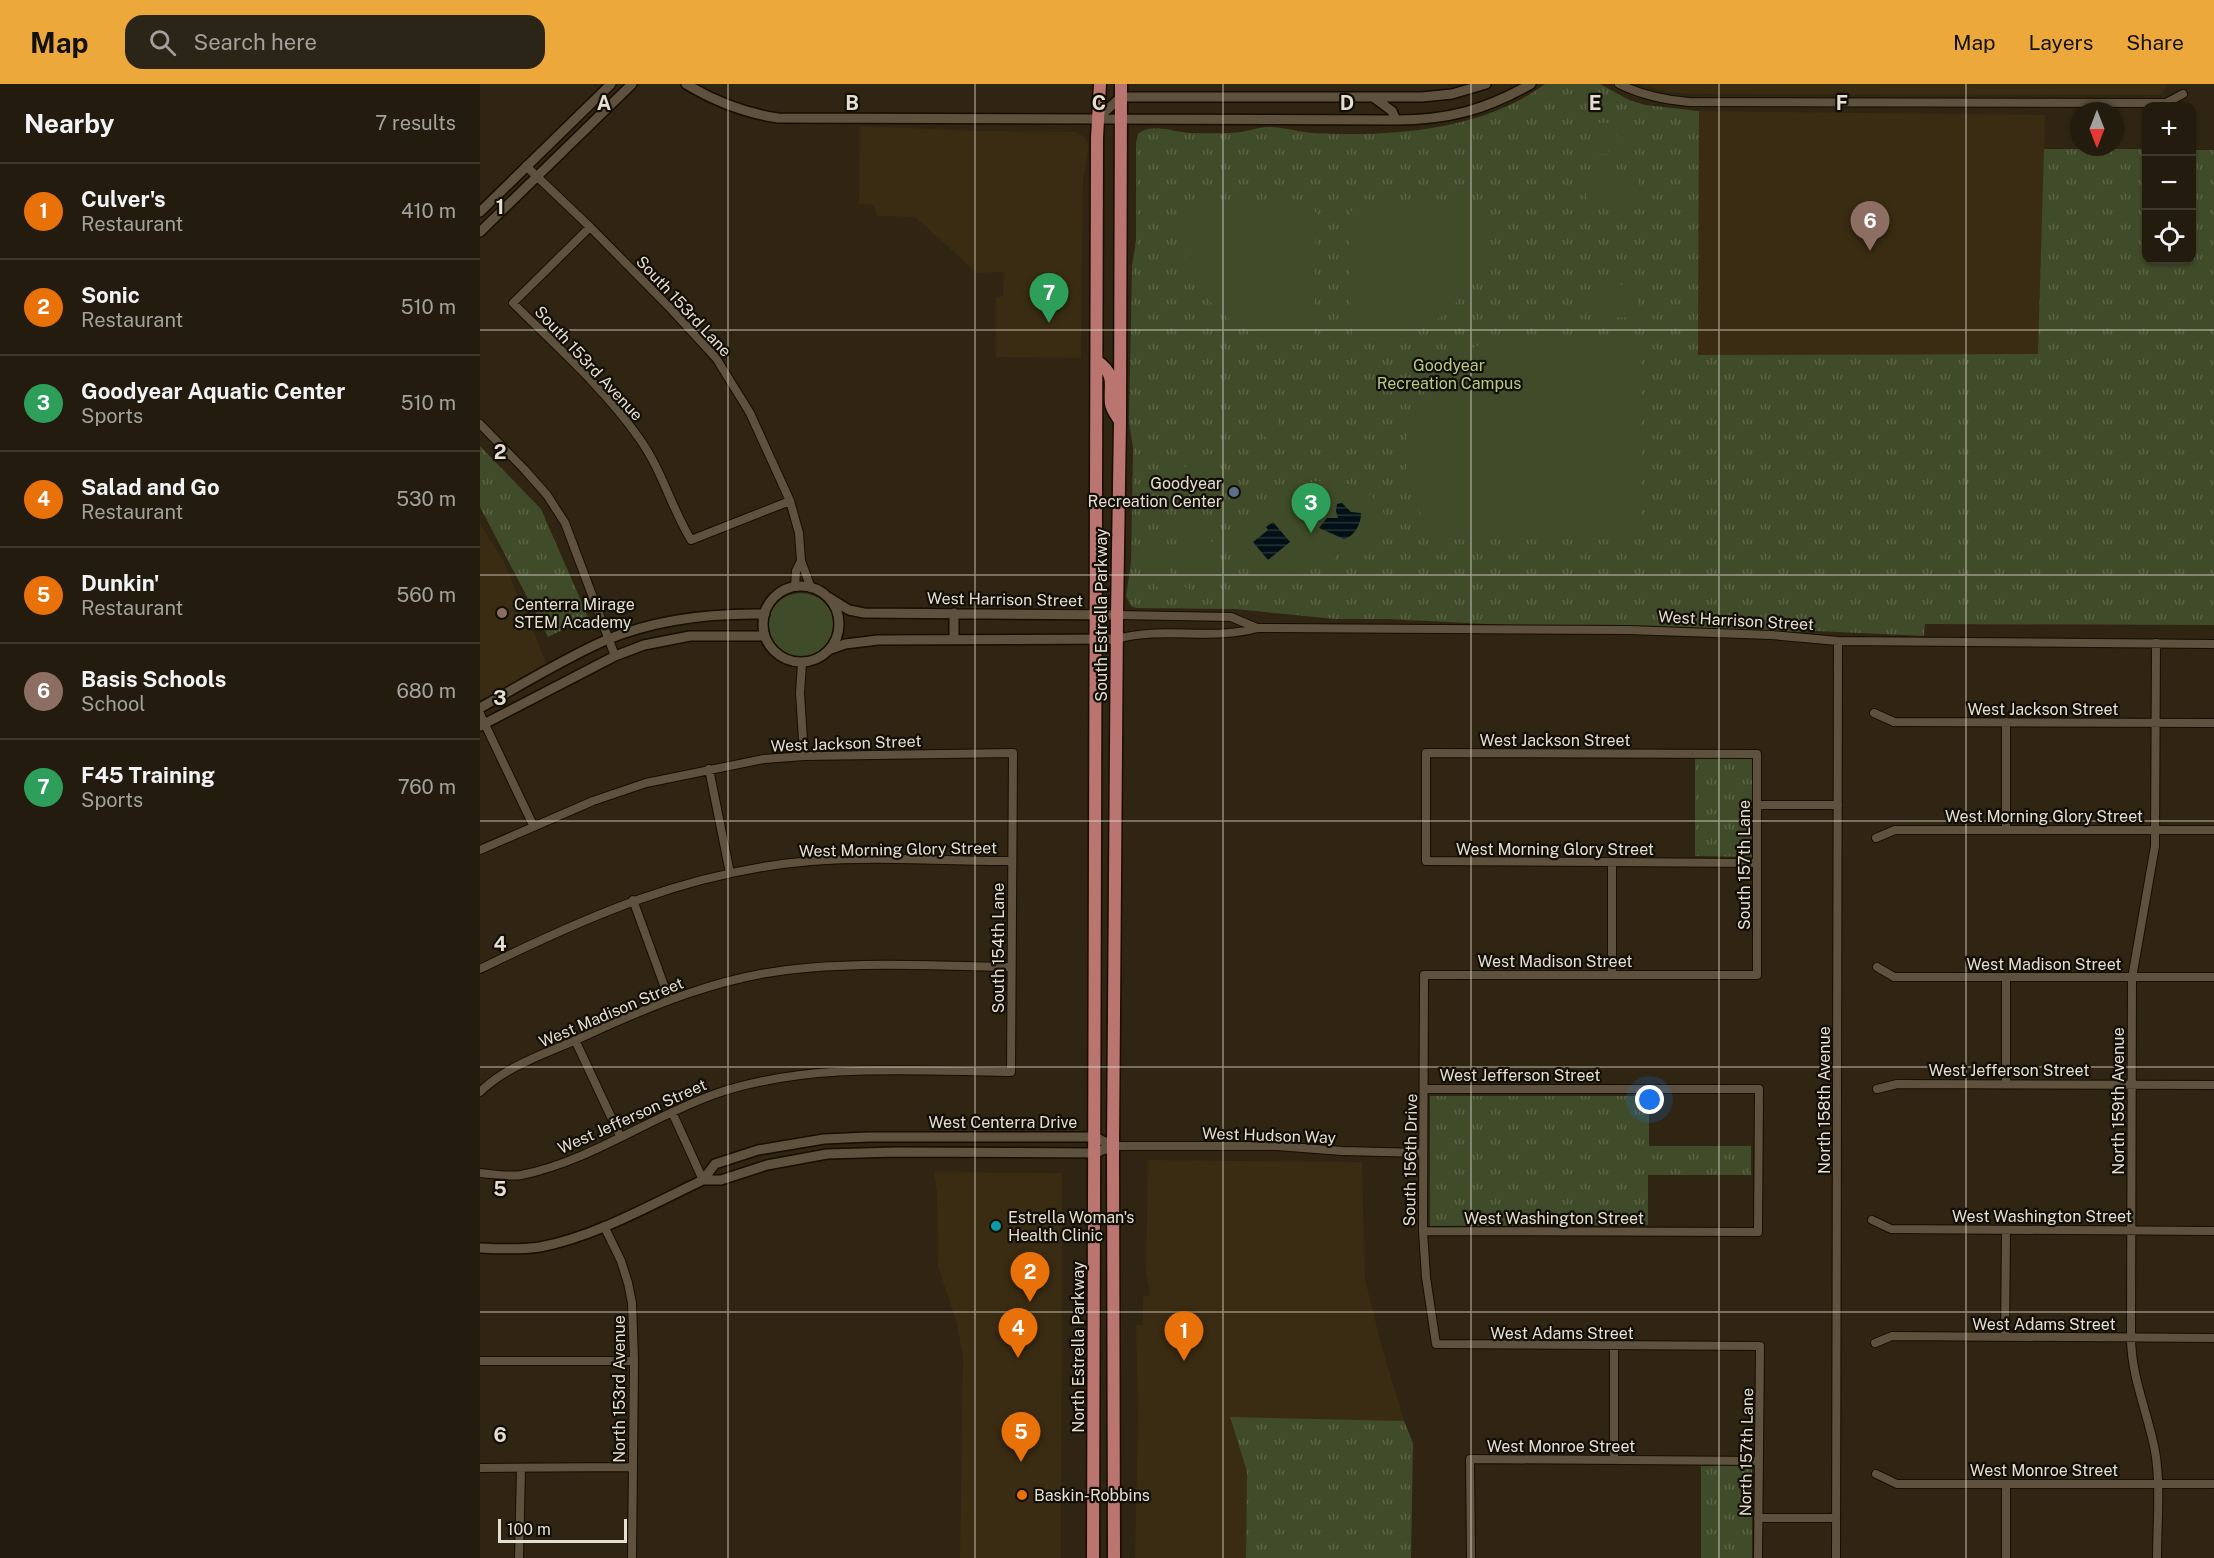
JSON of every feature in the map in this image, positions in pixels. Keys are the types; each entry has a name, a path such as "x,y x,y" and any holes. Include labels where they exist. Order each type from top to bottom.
{"main road":[{"name":"South Estrella Parkway","path":"1095,1137 1098,118 1100,84"},
{"name":"South Estrella Parkway","path":"1113,1146 1121,90"},
{"path":"1097,361 1112,377 1111,407 1120,422"},
{"name":"North Estrella Parkway","path":"1093,1558 1095,1137"},
{"path":"1113,1146 1114,1558"},
{"path":"1094,1407 1113,1407"}],"street":[{"path":"480,212 611,84"},
{"path":"480,232 632,84"},
{"path":"686,84 735,108 755,115 778,118 1396,120 1431,120 1468,112 1503,100 1531,84"},
{"path":"1098,118 1121,90 1372,97 1440,96 1467,91 1486,84"},
{"path":"1619,84 1651,96 1689,102 2166,103 2183,94"},
{"path":"1372,97 1392,111 1396,120"},
{"name":"South 153rd Lane","path":"526,166 590,227 716,358 750,413 790,501 799,533 801,561 811,588"},
{"name":"South 153rd Avenue","path":"590,227 513,303 604,396 638,436 656,464 681,525 691,540 790,501"},
{"path":"480,424 547,495 565,523 615,656"},
{"name":"South 153rd Lane","path":"795,587 796,570 801,561"},
{"path":"795,587 811,588 828,597 835,606 840,628 837,639 823,656 802,663 790,661 770,647 763,625 765,614 770,603 778,594 795,587"},
{"name":"West Harrison Street","path":"828,597 849,610 864,613 1231,617 1257,628"},
{"path":"480,708 610,639 651,625 737,613 765,614"},
{"path":"954,613 954,639"},
{"name":"West Harrison Street","path":"831,649 861,641 1117,639 1137,633 1240,633 1257,628 1628,630 1763,635 1838,641 2214,644"},
{"path":"483,725 615,656 644,645 690,636 765,636"},
{"name":"North 158th Avenue","path":"1836,1558 1838,641"},
{"name":"North 159th Avenue","path":"2156,643 2153,862 2132,978 2131,1337 2132,1359 2155,1451 2157,1558"},
{"path":"802,663 800,693 804,756"},
{"name":"West Jackson Street","path":"1874,713 1894,722 2214,723"},
{"path":"480,714 483,725 533,825"},
{"path":"2006,723 2006,830"},
{"name":"West Jackson Street","path":"480,850 533,825 593,801 646,783 709,769 764,759 804,756 1013,753"},
{"name":"South 154th Lane","path":"1011,1072 1013,753"},
{"name":"West Jackson Street","path":"1426,861 1426,753 1757,754"},
{"name":"South 157th Lane","path":"1757,754 1757,975"},
{"path":"709,769 730,873"},
{"path":"1758,805 1838,805"},
{"name":"West Morning Glory Street","path":"1876,838 1895,830 2214,830"},
{"name":"West Morning Glory Street","path":"480,969 551,934 633,900 730,873 812,861 1011,861"},
{"name":"West Morning Glory Street","path":"1426,861 1757,863"},
{"path":"1612,862 1612,975"},
{"path":"633,900 669,999"},
{"name":"West Madison Street","path":"480,1092 489,1083 574,1040 669,999 758,975 804,968 859,965 1011,967"},
{"name":"West Madison Street","path":"1877,967 1894,977 2214,977"},
{"name":"West Madison Street","path":"1424,975 1757,975"},
{"name":"South 156th Drive","path":"1424,975 1423,1231 1426,1277 1436,1344"},
{"path":"2006,978 2006,1084"},
{"path":"574,1040 620,1136"},
{"name":"West Jefferson Street","path":"480,1173 519,1175 564,1162 719,1093 767,1081 862,1071 1011,1072"},
{"name":"West Jefferson Street","path":"1877,1089 1897,1084 2214,1085"},
{"name":"West Jefferson Street","path":"1425,1089 1759,1089 1758,1232"},
{"path":"672,1112 703,1180"},
{"name":"West Centerra Drive","path":"703,1180 715,1164 758,1150 808,1141 868,1137 1095,1137 1113,1146"},
{"path":"808,1141 811,1157"},
{"name":"West Centerra Drive","path":"480,1248 516,1249 539,1247 563,1241 604,1226 703,1180 721,1180 767,1165 811,1157 895,1152 1095,1153 1113,1146"},
{"name":"West Hudson Way","path":"1113,1146 1277,1146 1342,1151 1423,1153"},
{"name":"West Washington Street","path":"1872,1220 1891,1229 2214,1231"},
{"name":"North 153rd Avenue","path":"604,1226 621,1261 632,1303 634,1361 632,1558"},
{"path":"2005,1337 2006,1230"},
{"name":"West Washington Street","path":"1423,1231 1758,1232"},
{"name":"West Adams Street","path":"1875,1343 1892,1336 2214,1338"},
{"name":"West Adams Street","path":"1436,1344 1614,1347 1760,1346"},
{"name":"North 157th Lane","path":"1758,1558 1760,1346"},
{"path":"1614,1347 1614,1460"},
{"path":"480,1361 634,1361"},
{"name":"West Monroe Street","path":"1471,1558 1470,1459 1759,1461"},
{"path":"480,1468 632,1467"},
{"path":"519,1558 521,1468"},
{"name":"West Monroe Street","path":"1876,1474 1897,1484 2214,1484"},
{"path":"2006,1484 2006,1558"},
{"path":"1758,1518 1836,1518"}],"shaded area":[{"path":"1639,84 2167,84 2160,95 1690,94 1668,92"},
{"path":"1699,111 2045,115 2039,354 1697,355"},
{"path":"860,126 1075,132 1083,136 1088,142 1088,148 1083,181 1081,358 996,357 996,297 1003,296 1004,272 977,273 915,217 877,216 874,205 859,204"},
{"path":"1342,503 1351,512 1361,513 1357,529 1344,539 1319,528 1327,518 1338,518 1337,504"},
{"path":"1273,522 1290,542 1268,560 1253,542 1268,530 1266,527"},
{"name":"Centerra Mirage STEM Academy","path":"480,524 503,560 547,665 480,700"},
{"path":"1148,1160 1362,1162 1365,1279 1404,1421 1230,1418 1247,1472 1246,1558 1135,1558 1138,1416 1136,1325 1143,1325 1143,1296 1149,1296 1150,1291 1146,1271"},
{"path":"934,1172 1062,1173 1061,1558 960,1558 963,1356 956,1320 938,1267 937,1192"}],"green space":[{"name":"Goodyear Recreation Campus","path":"1545,84 1600,84 1629,100 1645,105 1699,111 1698,355 2038,354 2044,149 2070,149 2070,156 2124,156 2124,149 2142,149 2142,264 2196,264 2196,150 2214,150 2214,625 1925,624 1924,636 1817,631 1747,634 1608,630 1388,619 1335,619 1235,609 1136,608 1131,606 1126,596 1131,563 1133,448 1129,422 1132,266 1136,241 1136,143 1138,134 1143,130 1156,128 1190,133 1222,133 1268,127 1313,133 1403,132 1464,121 1520,100"},
{"path":"1593,123 1608,123 1608,154 1593,154"},
{"path":"1617,123 1631,123 1631,154 1617,154"},
{"path":"1586,172 1609,172 1609,208 1586,208"},
{"path":"1615,172 1639,172 1639,209 1615,209"},
{"path":"1309,205 1316,213 1314,345 1285,342 1258,335 1235,323 1215,307 1199,287 1187,263 1180,236 1177,207"},
{"path":"1358,205 1489,207 1487,237 1480,264 1468,287 1452,307 1432,323 1408,334 1382,341 1352,344 1349,213"},
{"path":"1597,285 1638,285 1638,317 1597,317"},
{"path":"1640,336 1641,539 1448,539 1425,521 1417,508 1407,472 1407,449 1410,427 1418,405 1430,386 1445,368 1463,354 1484,343 1504,338"},
{"path":"1271,402 1276,412 1278,427 1271,441 1257,430 1249,419 1262,413"},
{"path":"480,446 541,509 588,617 548,637 480,507"},
{"path":"1191,454 1195,456 1207,478 1179,502 1185,467"},
{"path":"1315,481 1342,483 1362,489 1377,502 1390,526 1347,563 1338,554 1327,567 1316,554 1277,586 1231,539 1302,486"},
{"path":"1178,508 1183,510 1213,544 1231,581 1207,579 1188,567 1183,560 1179,546"},
{"path":"1161,538 1166,563 1174,577 1190,590 1208,596 1202,599 1175,595 1175,597 1152,582 1145,560 1151,541"},
{"path":"801,593 814,595 824,603 832,613 834,626 832,639 824,649 814,657 801,659 788,657 778,649 770,639 768,626 770,613 778,603 788,595"},
{"path":"1695,758 1752,758 1752,857 1695,856"},
{"path":"1430,1096 1649,1096 1649,1146 1751,1146 1751,1175 1648,1175 1648,1225 1430,1226"},
{"path":"1230,1417 1404,1421 1413,1443 1411,1558 1246,1558 1247,1472"},
{"path":"1752,1464 1752,1558 1701,1558 1701,1466"}],"place":[{"name":"Basis Schools","path":"1870,251"},
{"name":"F45 Training","path":"1049,323"},
{"name":"Goodyear Recreation Center","path":"1234,492"},
{"name":"Goodyear Aquatic Center","path":"1311,533"},
{"name":"Centerra Mirage STEM Academy","path":"502,613"},
{"name":"Estrella Woman's Health Clinic","path":"996,1226"},
{"name":"Sonic","path":"1030,1302"},
{"name":"Salad and Go","path":"1018,1358"},
{"name":"Culver's","path":"1184,1361"},
{"name":"Dunkin'","path":"1021,1462"},
{"name":"Baskin-Robbins","path":"1022,1495"}]}
